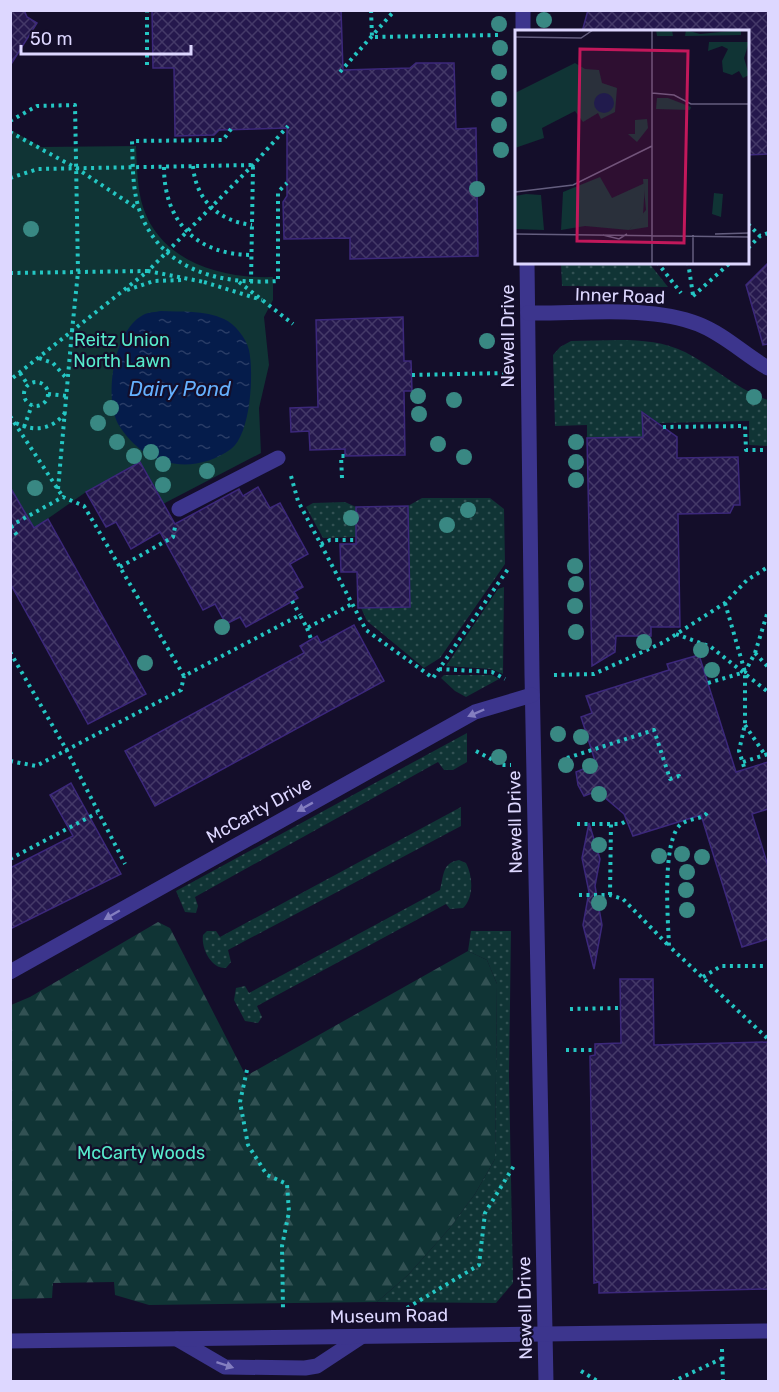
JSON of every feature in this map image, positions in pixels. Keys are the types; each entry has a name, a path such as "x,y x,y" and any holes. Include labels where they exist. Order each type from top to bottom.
{"street":[{"path":"523,10 523,30"},
{"name":"Newell Drive","path":"527,264 532,695 546,1382"},
{"name":"Inner Road","path":"528,313 660,315 684,320 714,332 768,368"},
{"path":"179,510 278,458"},
{"name":"McCarty Drive","path":"10,972 475,712 532,695"},
{"name":"Museum Road","path":"10,1341 768,1331"},
{"path":"174,1339 187,1343 225,1367 305,1368 317,1366 363,1336"}],"path":[{"path":"147,10 147,65"},
{"path":"372,10 372,37"},
{"path":"340,72 395,10"},
{"path":"372,37 502,35"},
{"path":"10,121 37,106 75,105 78,272 58,489"},
{"path":"10,380 124,291 168,253 288,126"},
{"path":"231,129 223,140 132,141 139,210 149,230 168,253 198,272 239,282 278,281 278,192 287,183"},
{"path":"10,132 76,168 139,210"},
{"path":"10,178 38,169 253,165"},
{"path":"251,282 253,165"},
{"path":"164,166 168,202 176,218 188,232 217,251 234,255 252,255"},
{"path":"193,166 198,189 211,209 237,223 252,225"},
{"path":"749,226 760,236"},
{"path":"749,246 760,236 768,233"},
{"path":"659,264 681,293"},
{"path":"688,264 693,296 729,264"},
{"path":"10,273 147,271 204,282 262,300"},
{"path":"124,291 154,281 204,282"},
{"path":"239,282 293,324"},
{"path":"38,358 53,363 68,380"},
{"path":"20,373 28,385"},
{"path":"412,375 505,373"},
{"path":"32,405 24,396 28,385 34,382 41,383 48,394"},
{"path":"48,394 67,396"},
{"path":"32,405 44,402 48,394"},
{"path":"24,427 32,405"},
{"path":"15,423 24,427 45,428 54,424 66,412"},
{"path":"10,416 63,497 84,506 184,676 181,690 36,766 10,761"},
{"path":"663,427 746,426 746,450 768,450"},
{"path":"342,478 341,456 345,456"},
{"path":"291,476 298,501 366,630 433,678 508,569"},
{"path":"18,537 11,526 63,497"},
{"path":"120,567 173,537 179,510"},
{"path":"321,544 330,540 356,540"},
{"path":"554,675 594,674 676,634 725,603 747,580 768,567"},
{"path":"292,602 311,639"},
{"path":"725,603 745,672 745,724 739,751 745,770"},
{"path":"307,628 352,604"},
{"path":"708,683 745,672 755,653 768,611"},
{"path":"184,676 300,615"},
{"path":"676,634 711,647 768,692"},
{"path":"10,652 66,749 125,864"},
{"path":"755,653 768,667"},
{"path":"439,669 492,672 505,679"},
{"path":"742,762 767,754 745,724"},
{"path":"567,758 654,730 670,779 679,776 680,780"},
{"path":"476,750 502,765 511,765"},
{"path":"10,860 97,813"},
{"path":"669,946 668,869 676,832 681,824 707,813"},
{"path":"577,824 626,821"},
{"path":"610,895 611,823"},
{"path":"579,895 610,895 629,905 767,1038 768,1042"},
{"path":"703,977 721,966 768,966"},
{"path":"570,1009 620,1008"},
{"path":"566,1050 595,1050"},
{"path":"247,1070 240,1102 248,1145 267,1175 287,1184 290,1197 282,1246 283,1309"},
{"path":"407,1308 479,1265 485,1213 515,1164"},
{"path":"672,1382 723,1358 723,1382"},
{"path":"581,1371 599,1382"}],"green space":[{"name":"Reitz Union North Lawn","path":"11,130 41,147 136,146 138,185 143,207 152,226 164,241 179,254 214,270 234,275 273,277 273,300 264,317 269,365 259,408 261,453 163,504 140,462 86,492 33,529 14,494 11,495"},
{"path":"561,264 650,264 668,287 562,286"},
{"path":"571,341 644,341 685,352 746,390 768,400 768,446 749,445 749,421 658,423 643,412 643,437 587,438 587,425 555,426 553,355 560,347"},
{"path":"422,498 490,498 504,509 505,564 440,658 424,668 367,621 361,608 410,607 408,506"},
{"path":"345,502 356,507 356,537 323,538 306,507 313,503"},
{"path":"504,587 503,674 491,669 446,666 498,589"},
{"path":"444,675 492,675 499,679 466,697 455,691 441,678"},
{"path":"467,733 467,762 453,770 444,770 438,762 195,897 198,906 196,913 185,912 176,891"},
{"path":"461,807 461,826 228,950 231,962 226,968 216,965 208,957 203,940 203,935 207,931 216,931 220,937"},
{"path":"459,860 466,863 471,880 471,893 463,908 450,909 446,904 257,1006 262,1017 258,1023 245,1021 234,1000 236,988 245,986 249,993 440,890 447,867"},
{"name":"McCarty Woods","path":"158,922 170,928 246,1076 468,951 487,960 497,984 495,1159 475,1194 449,1229 408,1275 377,1302 149,1305 115,1295 114,1282 53,1283 52,1298 11,1299 11,1005 30,997"},
{"path":"471,931 511,931 509,1076 513,1283 496,1303 377,1302 408,1275 449,1229 475,1194 495,1159 497,984 487,960 468,951"}],"water":[{"name":"Dairy Pond","path":"161,311 201,313 224,319 240,332 249,350 251,387 243,430 231,449 201,463 171,463 157,459 131,441 120,427 115,415 112,384 118,350 124,335 143,315"}],"building":[{"path":"10,10 24,10 27,17 37,23 10,66"},
{"path":"152,10 341,10 343,70 410,68 416,63 454,63 456,129 476,128 478,256 350,259 350,238 284,239 283,202 287,196 287,128 219,130 214,135 175,136 174,68 153,68"},
{"path":"588,10 768,10 768,154 749,155 749,30 583,30"},
{"path":"768,263 768,344 763,345 746,285"},
{"path":"403,317 404,361 411,361 412,391 404,391 405,455 345,456 345,449 310,450 309,431 291,432 290,408 318,407 316,320"},
{"path":"642,412 677,437 677,458 738,457 740,505 734,505 730,513 678,514 680,627 651,627 651,636 616,636 615,652 592,666 587,438 643,437"},
{"path":"140,462 175,524 239,489 243,496 258,487 270,508 280,503 308,554 290,564 303,587 294,592 298,598 246,627 240,617 226,624 215,604 203,610 160,532 131,549 116,522 106,527 86,492"},
{"path":"10,487 34,528 48,519 146,694 88,724 10,583"},
{"path":"408,506 410,607 358,608 357,572 341,572 340,544 356,544 356,507"},
{"path":"354,625 384,681 155,806 125,751 304,653 300,646 317,636 321,643"},
{"path":"699,655 736,772 768,762 768,809 752,814 768,866 768,939 742,947 701,815 633,836 624,814 597,791 584,796 578,785 576,772 596,764 581,717 592,713 586,696 669,670 667,664"},
{"path":"71,783 121,874 10,929 10,868 73,836 50,795"},
{"path":"589,823 600,859 595,886 602,925 594,969 583,925 589,892 582,858"},
{"path":"620,979 653,979 654,1045 768,1042 768,1289 599,1293 599,1282 594,1283 590,1056 595,1055 595,1044 621,1043"}]}
